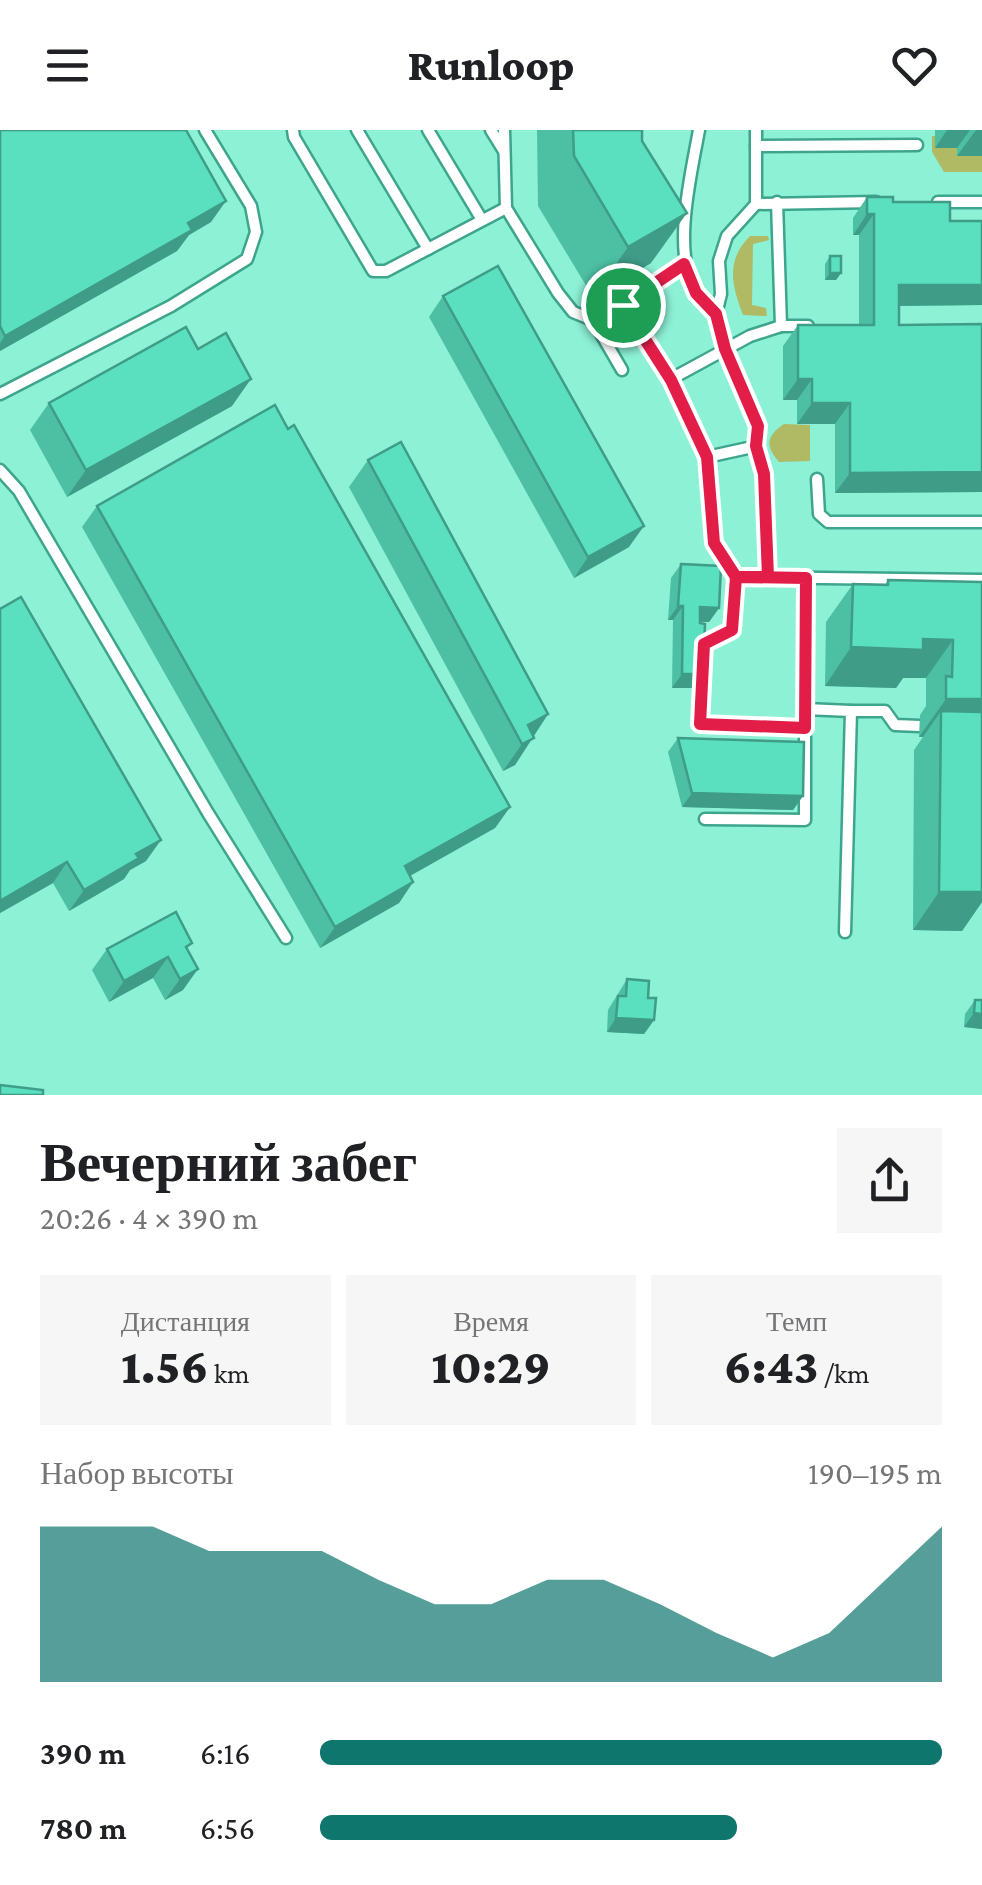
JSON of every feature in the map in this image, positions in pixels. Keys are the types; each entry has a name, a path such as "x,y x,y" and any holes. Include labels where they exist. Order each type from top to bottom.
{"lane":[{"path":"0,394 171,306 247,259 256,232 251,206 205,130"},
{"path":"293,130 373,271 386,271 506,208"},
{"path":"357,130 428,249"},
{"path":"428,130 482,220"},
{"path":"491,130 504,152"},
{"path":"504,130 506,208 558,294 572,312 593,320 622,370"},
{"path":"699,130 686,201 684,264 696,293 716,314"},
{"path":"756,130 756,204 727,236 719,261 721,294 716,314 725,349 758,426 756,446 764,474 768,577"},
{"path":"756,146 917,145"},
{"path":"778,202 781,326"},
{"path":"756,204 889,202"},
{"path":"926,202 982,202"},
{"path":"593,320 684,264"},
{"path":"623,305 671,380 707,457 714,543 736,577 732,630 704,644 700,724 805,728"},
{"path":"671,380 750,336 781,326 820,326"},
{"path":"707,457 756,446"},
{"path":"0,470 18,491 286,938"},
{"path":"817,479 819,514 828,522 982,522"},
{"path":"736,577 982,580"},
{"path":"705,819 805,820 806,578"},
{"path":"805,710 885,711 896,725 920,726"},
{"path":"846,932 851,711"}],"green space":[{"path":"932,136 982,148 982,172 944,172 932,152"},
{"path":"750,236 768,236 769,240 753,244 752,305 766,308 767,316 743,315 736,294 734,264"},
{"path":"784,424 810,425 810,461 779,462 774,456 769,442"}],"building":[{"path":"0,130 186,130 226,201 188,223 192,230 5,336 0,326"},
{"path":"573,130 642,130 642,141 687,213 628,247 574,156"},
{"path":"867,197 893,197 893,202 950,202 950,221 982,221 982,285 899,285 899,325 982,324 982,472 850,473 850,403 812,403 812,379 798,379 798,325 874,325 874,214 867,214"},
{"path":"830,256 841,256 841,273 830,273"},
{"path":"498,266 644,526 588,557 443,296"},
{"path":"186,327 198,349 226,333 251,379 86,470 49,403"},
{"path":"275,405 288,429 294,425 510,807 405,866 413,882 335,927 97,506"},
{"path":"401,442 548,714 528,725 534,738 522,744 368,460"},
{"path":"681,564 721,566 719,608 700,607 700,623 705,624 703,674 682,674 683,606 678,606"},
{"path":"888,580 982,582 982,699 946,699 946,676 952,677 953,640 923,639 923,650 851,647 853,584 888,585"},
{"path":"21,597 161,840 136,854 139,858 84,890 67,862 0,901 0,609"},
{"path":"941,711 982,712 982,892 939,892"},
{"path":"678,738 804,742 803,796 692,793"},
{"path":"176,912 192,943 186,947 198,969 180,979 168,957 124,981 107,949"},
{"path":"627,979 649,981 648,998 656,998 654,1020 616,1018 618,996 626,996"},
{"path":"975,1000 982,1000 982,1014 974,1013"},
{"path":"0,1085 43,1090 43,1095 0,1095"}],"route":[{"path":"623,305 671,380 707,457 714,543 736,577 806,578 805,728 700,724 704,644 732,630 736,577 768,577 764,474 756,446 758,426 725,349 716,314 696,293 684,264 623,305"}]}
